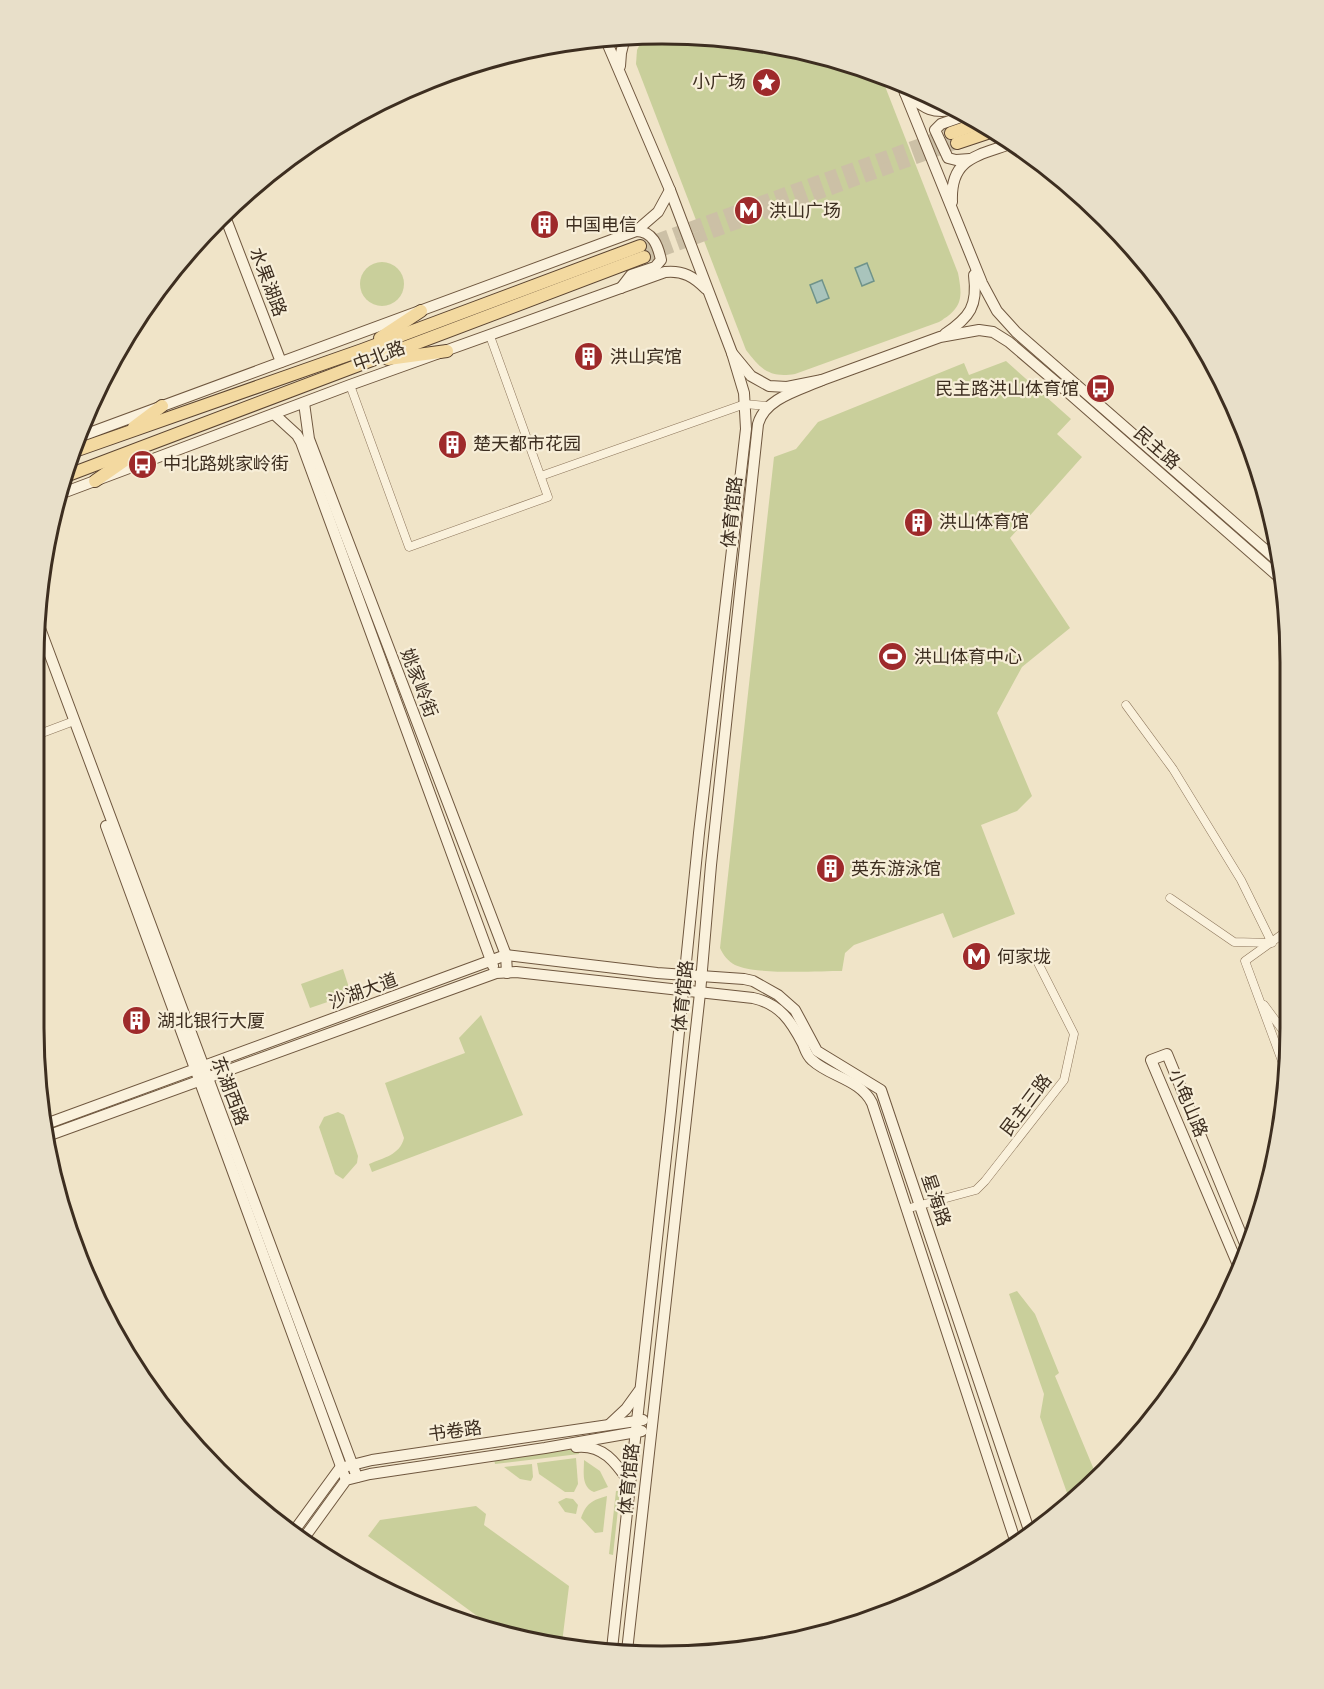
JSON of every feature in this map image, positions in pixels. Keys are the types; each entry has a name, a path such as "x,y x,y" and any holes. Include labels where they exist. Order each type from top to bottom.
{"main road":[{"path":"620,70 623,45"},
{"path":"609,46 670,190 732,353 747,373 757,381 769,386 787,387 822,380"},
{"path":"768,406 822,380 940,337 963,321 973,305 975,285 972,262 904,93"},
{"path":"910,96 922,107 932,111 944,112"},
{"path":"957,118 941,124 935,130 948,158 972,159"},
{"path":"973,127 954,138 981,132"},
{"path":"952,212 952,180 958,170 972,159 1004,147"},
{"name":"中北路","path":"88,434 636,231 658,212 670,190"},
{"name":"水果湖路","path":"227,223 281,362"},
{"path":"621,288 631,275 655,267 661,260 656,243 650,235 636,231"},
{"name":"中北路","path":"73,473 364,356 642,252"},
{"name":"民主路","path":"972,262 997,311 1016,332 1271,555"},
{"name":"中北路","path":"68,491 350,385 665,273 677,272 690,275 709,291"},
{"path":"364,356 421,311"},
{"name":"民主路","path":"940,337 985,330 1009,342 1274,573"},
{"path":"364,356 447,351"},
{"name":"体育馆路","path":"613,1643 686,975 699,833 746,429 742,387 732,353"},
{"name":"中北路","path":"82,448 364,356"},
{"name":"姚家岭街","path":"304,403 309,439 506,955 501,973"},
{"path":"125,433 162,405"},
{"name":"体育馆路","path":"628,1644 702,976 711,865 756,435 760,416 768,406"},
{"name":"姚家岭街","path":"274,414 297,435 300,442 491,961 501,973"},
{"path":"95,481 145,446"},
{"name":"东湖西路","path":"44,643 71,722"},
{"name":"东湖西路","path":"44,654 201,1074 346,1480"},
{"name":"沙湖大道","path":"53,1134 506,955 702,976"},
{"name":"沙湖大道","path":"51,1122 501,973 516,972 700,993"},
{"name":"星海路","path":"702,976 744,979 778,995 795,1010 817,1051 881,1090 1028,1526"},
{"name":"星海路","path":"700,993 753,998 770,1003 783,1012 790,1021 811,1059 865,1092 876,1112 1014,1536"},
{"name":"小龟山路","path":"1235,1258 1151,1060 1167,1054 1243,1239"},
{"name":"东湖西路","path":"201,1074 357,1477"},
{"path":"609,1425 626,1409 640,1388"},
{"name":"书卷路","path":"346,1480 564,1444 651,1424"},
{"name":"书卷路","path":"340,1468 352,1464 609,1425 636,1427"},
{"path":"564,1444 574,1447 589,1446 600,1450 615,1463 630,1483"},
{"path":"297,1527 340,1468"},
{"path":"307,1534 346,1480"}],"street":[{"path":"350,385 409,547 548,497 490,336"},
{"path":"541,476 745,404 768,406"},
{"path":"1126,705 1173,769 1241,880 1272,943"},
{"path":"44,732 71,722"},
{"path":"1170,898 1234,942 1272,943"},
{"path":"1279,1054 1245,962 1280,937"},
{"name":"民主三路","path":"906,1209 976,1190 986,1181 1065,1080 1074,1034 1037,961"},
{"path":"1258,998 1280,1027"}],"green space":[{"name":"洪山广场","path":"662,44 743,49 783,55 822,65 885,85 958,273 960,296 952,312 939,322 795,374 779,375 767,371 756,363 746,350 636,64 640,45"},
{"path":"382,262 397,269 404,284 397,299 382,306 367,299 360,284 367,269"},
{"name":"洪山体育中心","path":"1006,361 1071,419 1057,434 1082,457 1010,538 1070,628 1022,667 997,713 1032,796 1017,811 981,825 1015,914 953,938 943,913 854,945 845,953 842,971 771,971 735,965 726,958 720,948 774,457 796,449 818,422 964,363 969,375"},
{"path":"343,969 351,994 310,1008 301,984"},
{"path":"481,1015 523,1115 372,1172 369,1164 395,1152 404,1138 385,1083 465,1053 459,1038"},
{"path":"338,1112 344,1115 358,1156 357,1163 343,1179 335,1174 319,1127 324,1117"},
{"path":"1017,1291 1035,1314 1059,1373 1055,1376 1094,1469 1067,1494 1040,1417 1044,1394 1009,1294"},
{"path":"578,1449 579,1454 495,1464 494,1459"},
{"path":"576,1458 578,1484 574,1492 565,1492 539,1474 537,1463"},
{"path":"584,1460 600,1471 608,1487 594,1492 587,1487 584,1479"},
{"path":"532,1464 531,1481 520,1479 504,1467"},
{"path":"616,1491 620,1491 613,1555 609,1554"},
{"path":"607,1496 603,1532 595,1533 581,1518 591,1503"},
{"path":"566,1498 573,1499 578,1505 576,1514 565,1512 558,1502"},
{"path":"476,1506 486,1514 484,1525 569,1586 563,1637 541,1634 479,1618 368,1536 380,1520"}],"water":[{"path":"867,263 874,281 862,286 855,268"},
{"path":"822,280 829,298 817,303 810,285"}],"tunnel":[{"path":"640,246 951,133"},
{"path":"644,257 957,143"}],"place":[{"name":"小广场","path":"767,82"},
{"name":"洪山广场","path":"748,211"},
{"name":"中国电信","path":"544,225"},
{"name":"洪山宾馆","path":"589,357"},
{"name":"民主路洪山体育馆","path":"1100,389"},
{"name":"楚天都市花园","path":"452,444"},
{"name":"中北路姚家岭街","path":"142,464"},
{"name":"洪山体育馆","path":"918,522"},
{"name":"洪山体育中心","path":"893,657"},
{"name":"英东游泳馆","path":"830,869"},
{"name":"何家垅","path":"976,957"},
{"name":"湖北银行大厦","path":"136,1021"}]}
